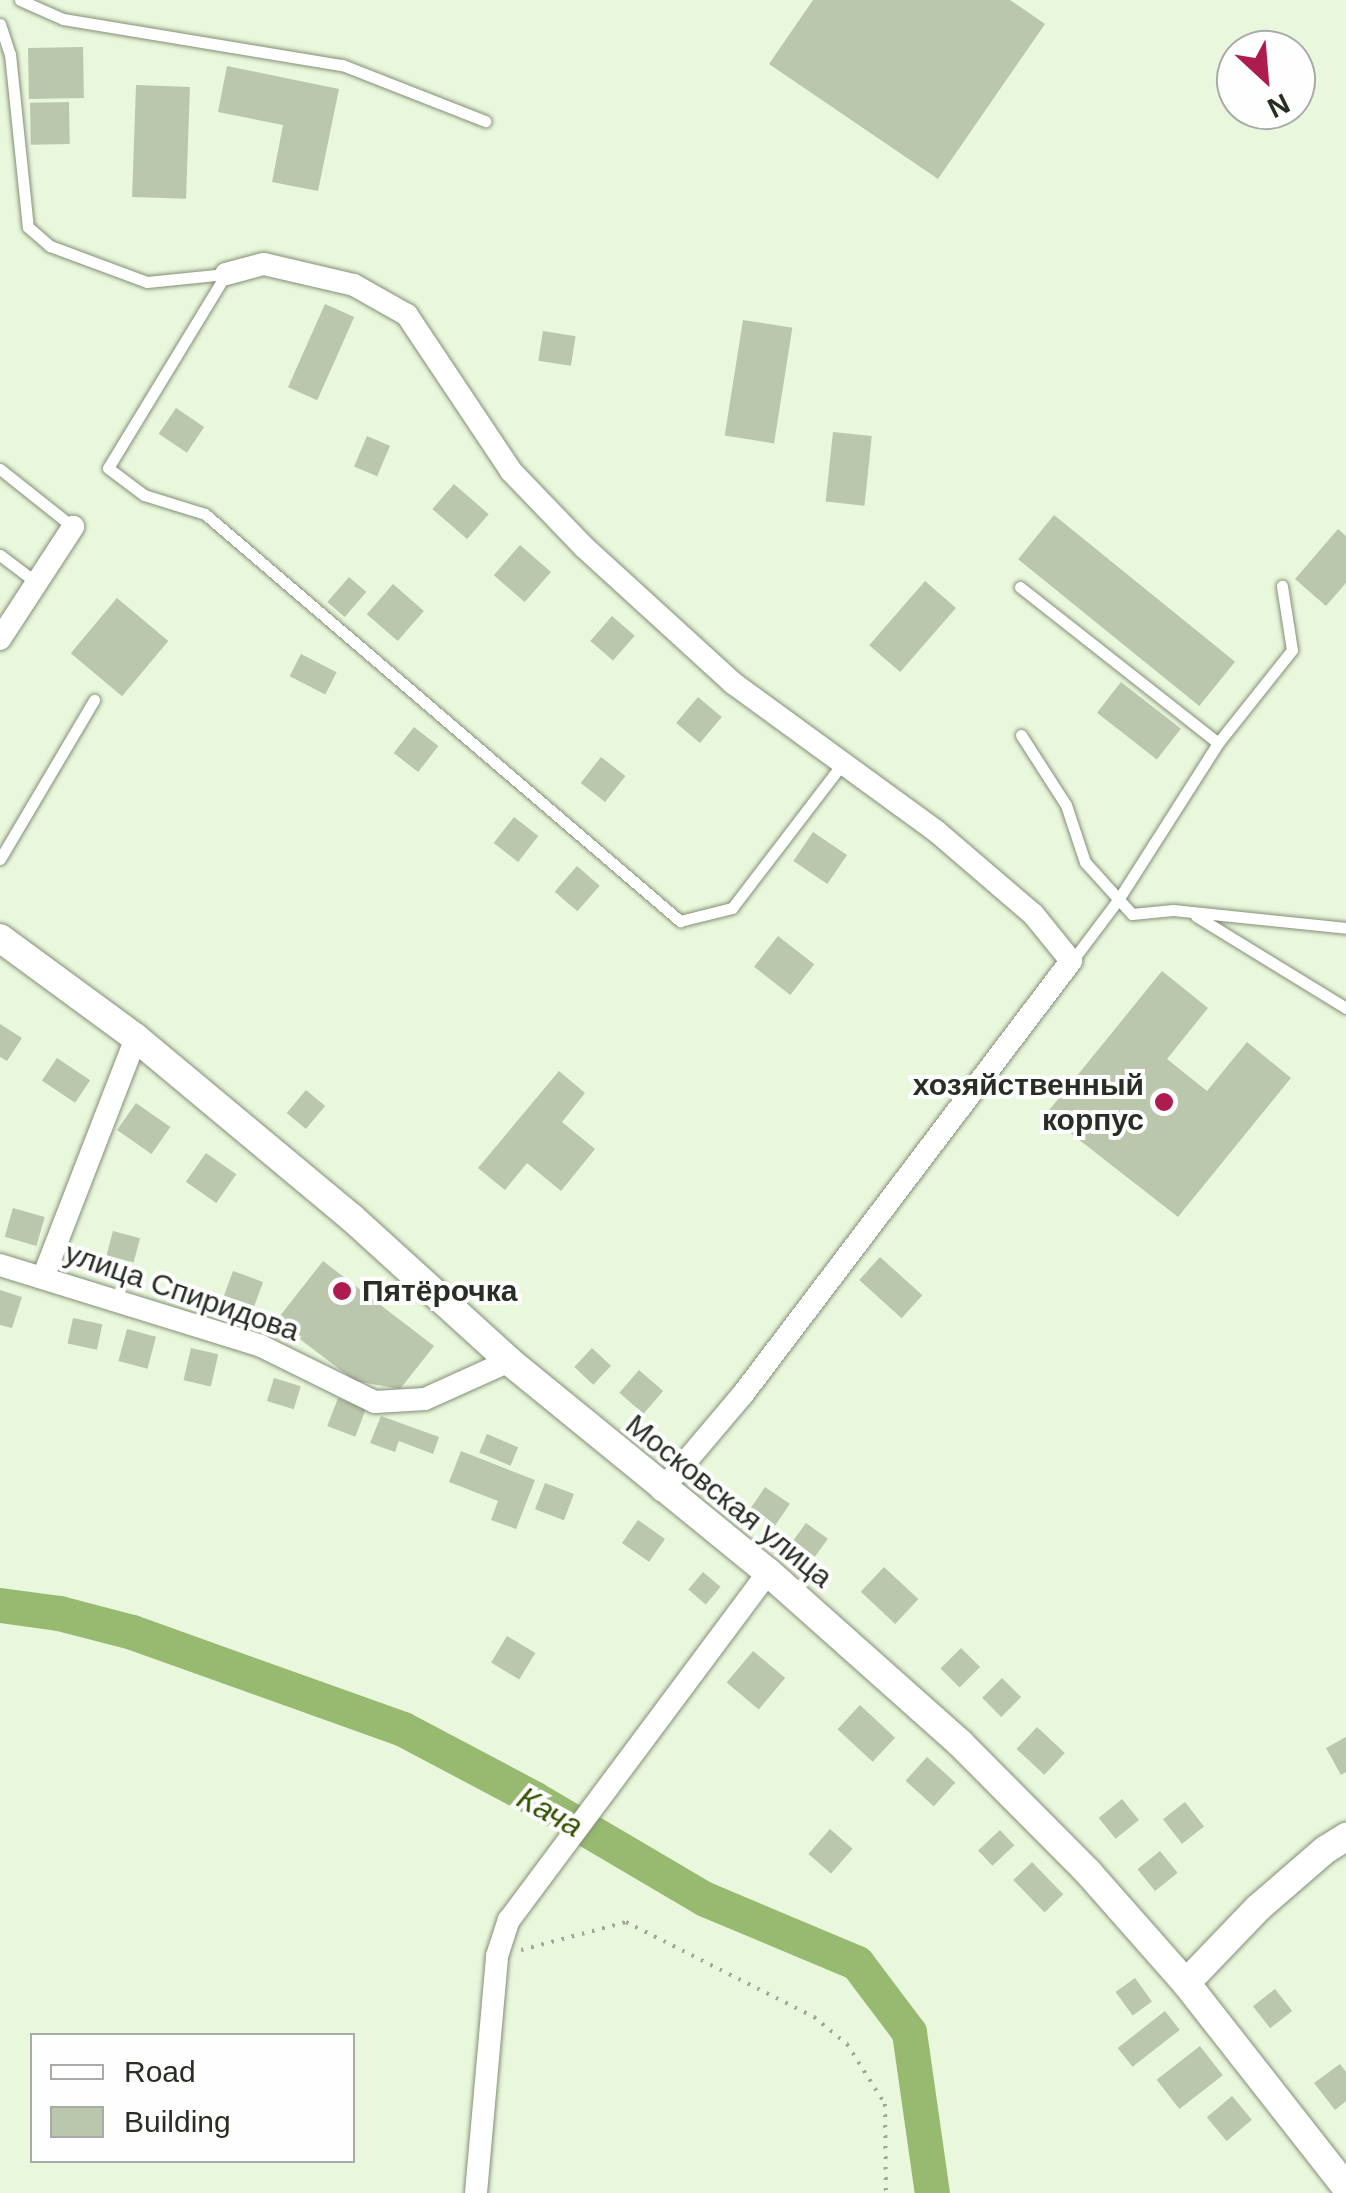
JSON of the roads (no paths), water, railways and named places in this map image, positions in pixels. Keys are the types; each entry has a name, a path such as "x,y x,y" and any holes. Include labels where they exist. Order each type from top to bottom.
{"street":[{"path":"226,274 264,264 354,284 407,315 511,471 542,504 733,683 936,831 1032,914 1071,961 743,1394 662,1490"},
{"path":"0,640 73,528"},
{"name":"Московская улица","path":"0,938 136,1038 351,1217 510,1361 662,1490 768,1572 960,1743 1088,1872 1186,1983 1346,2187"},
{"path":"44,1276 136,1038"},
{"name":"улица Спиридова","path":"0,1265 262,1346 375,1402 425,1399 510,1361"},
{"path":"476,2193 498,1956 509,1920 768,1572"},
{"path":"1186,1983 1258,1908 1324,1850 1346,1837"}],"lane":[{"path":"20,0 63,18 342,65 486,120"},
{"path":"0,24 10,54 28,227 50,246 147,282 226,274"},
{"path":"226,274 108,468 144,495 204,514 680,920 732,908 843,763"},
{"path":"0,468 73,528"},
{"path":"0,555 37,583"},
{"path":"1071,961 1118,900 1218,743 1292,650 1282,586"},
{"path":"1020,587 1218,743"},
{"path":"0,860 94,700"},
{"path":"1021,736 1066,805 1084,862 1132,914 1173,910 1346,928"},
{"path":"1193,914 1346,1008"}],"waterway":[{"name":"Кача","path":"0,1605 59,1613 132,1632 403,1729 535,1799 705,1899 857,1963 909,2032 932,2193"}],"place":[{"name":"хозяйственный корпус","path":"1164,1102"},
{"name":"Пятёрочка","path":"342,1291"}]}
